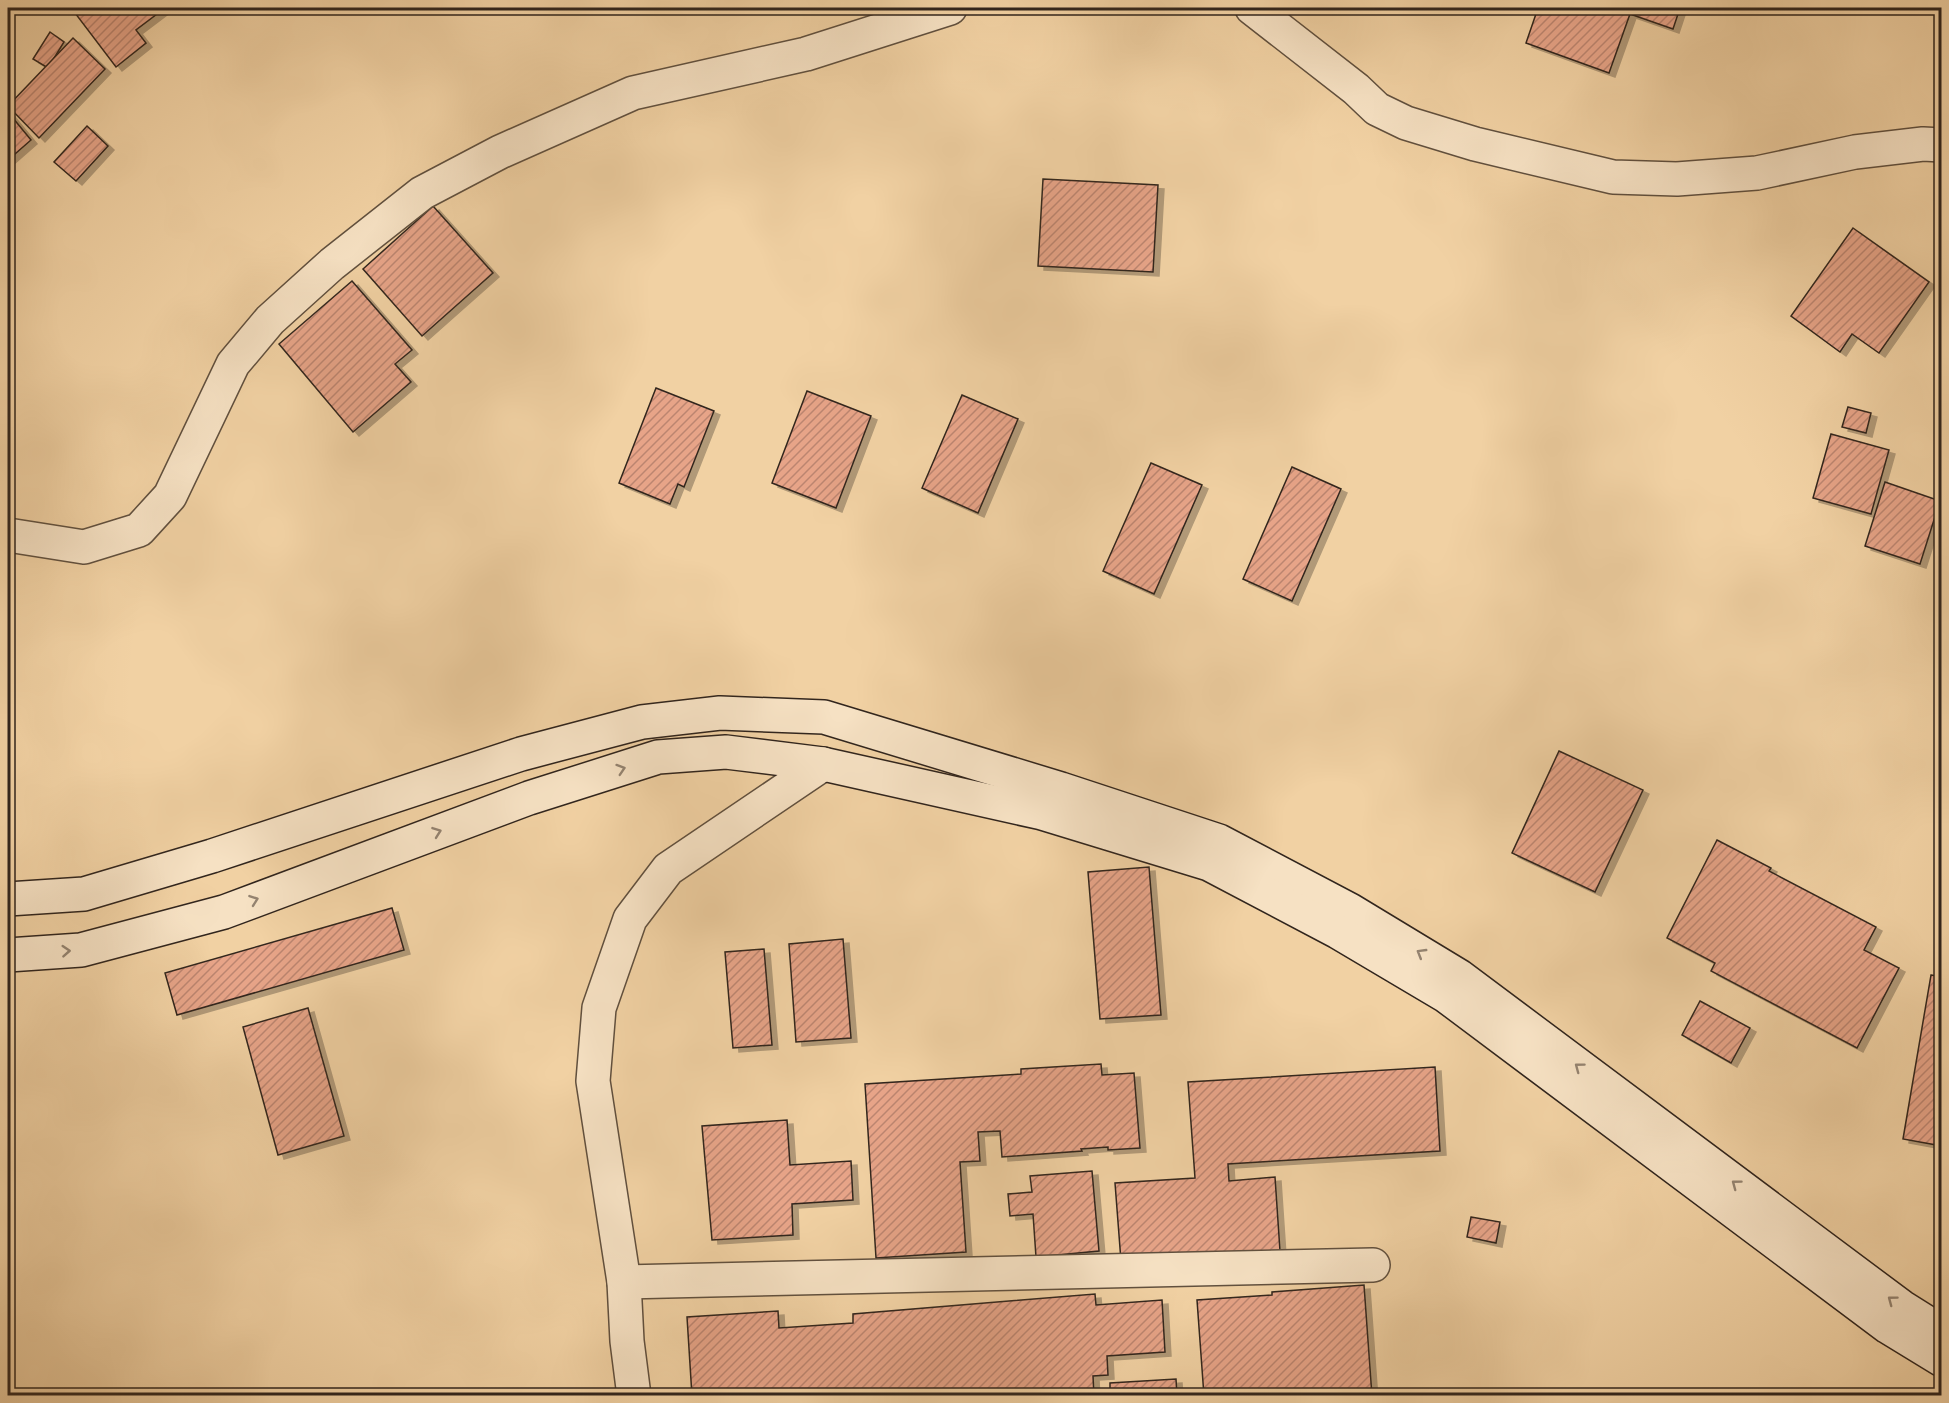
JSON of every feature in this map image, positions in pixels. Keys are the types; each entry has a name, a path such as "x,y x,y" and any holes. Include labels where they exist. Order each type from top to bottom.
{"main road":[{"path":"8,535 84,547 139,530 170,496 233,364 263,328 332,264 422,193 500,152 633,93 806,54 950,8"},
{"path":"1252,8 1356,89 1377,109 1406,123 1475,144 1613,177 1677,179 1757,173 1855,152 1923,144 1941,145"},
{"path":"8,899 84,894 212,856 521,754 642,722 720,713 824,717 1061,789 1219,841 1350,910 1459,976 1902,1307 1941,1332"},
{"path":"8,955 81,950 224,912 529,798 658,757 726,752 822,764 1042,813 1209,864 1338,932 1446,996 1888,1327 1941,1360"},
{"path":"634,1395 627,1341 624,1282 593,1081 599,1008 630,919 668,869 822,764"},
{"path":"624,1282 1373,1264"}],"building":[{"path":"82,8 165,8 136,30 146,43 116,67 75,13"},
{"path":"1538,8 1680,8 1673,29 1630,14 1609,73 1526,43"},
{"path":"50,32 64,42 48,68 33,59"},
{"path":"73,38 105,69 39,138 8,106"},
{"path":"8,112 31,140 8,160"},
{"path":"87,126 108,146 76,181 54,162"},
{"path":"1043,179 1158,185 1153,272 1038,266"},
{"path":"433,206 493,273 422,336 363,269"},
{"path":"1853,228 1929,282 1879,353 1852,334 1840,352 1791,316"},
{"path":"352,281 412,350 395,364 411,382 353,432 279,344"},
{"path":"656,388 714,411 684,487 678,484 670,504 619,483"},
{"path":"807,391 871,416 836,508 772,483"},
{"path":"962,395 1018,419 978,513 922,488"},
{"path":"1848,407 1871,413 1866,433 1842,427"},
{"path":"1831,434 1889,450 1871,514 1813,498"},
{"path":"1151,463 1202,485 1154,594 1103,571"},
{"path":"1292,467 1341,489 1292,601 1243,579"},
{"path":"1885,482 1940,501 1920,564 1865,546"},
{"path":"1559,751 1643,790 1595,892 1512,853"},
{"path":"1717,840 1771,868 1769,871 1876,927 1864,950 1899,968 1857,1048 1711,971 1715,963 1667,938"},
{"path":"1149,867 1161,1015 1100,1019 1088,872"},
{"path":"392,908 404,950 177,1015 165,973"},
{"path":"843,939 851,1038 796,1042 789,944"},
{"path":"764,949 772,1045 733,1048 725,952"},
{"path":"1931,975 1942,977 1942,1146 1903,1139"},
{"path":"1700,1001 1750,1028 1731,1063 1682,1035"},
{"path":"308,1008 344,1136 278,1155 243,1027"},
{"path":"1101,1064 1102,1075 1134,1073 1140,1148 1108,1150 1108,1147 1002,1157 1000,1131 978,1132 980,1161 960,1162 966,1252 876,1258 865,1084 1021,1074 1021,1069"},
{"path":"1435,1067 1440,1151 1228,1164 1229,1181 1275,1177 1280,1251 1121,1261 1115,1183 1195,1178 1188,1082"},
{"path":"787,1120 790,1165 851,1161 853,1200 792,1204 793,1235 712,1240 702,1126"},
{"path":"1092,1171 1099,1251 1036,1257 1033,1214 1010,1216 1008,1194 1032,1192 1030,1176"},
{"path":"1471,1217 1500,1222 1496,1243 1467,1237"},
{"path":"1364,1285 1372,1396 1204,1396 1197,1300"},
{"path":"1095,1294 1096,1305 1162,1300 1165,1352 1107,1356 1108,1375 1093,1376 1094,1396 947,1396 947,1394 692,1396 687,1317 778,1311 779,1328 853,1323 853,1314"},
{"path":"1176,1379 1177,1396 1110,1396 1110,1383"}]}
